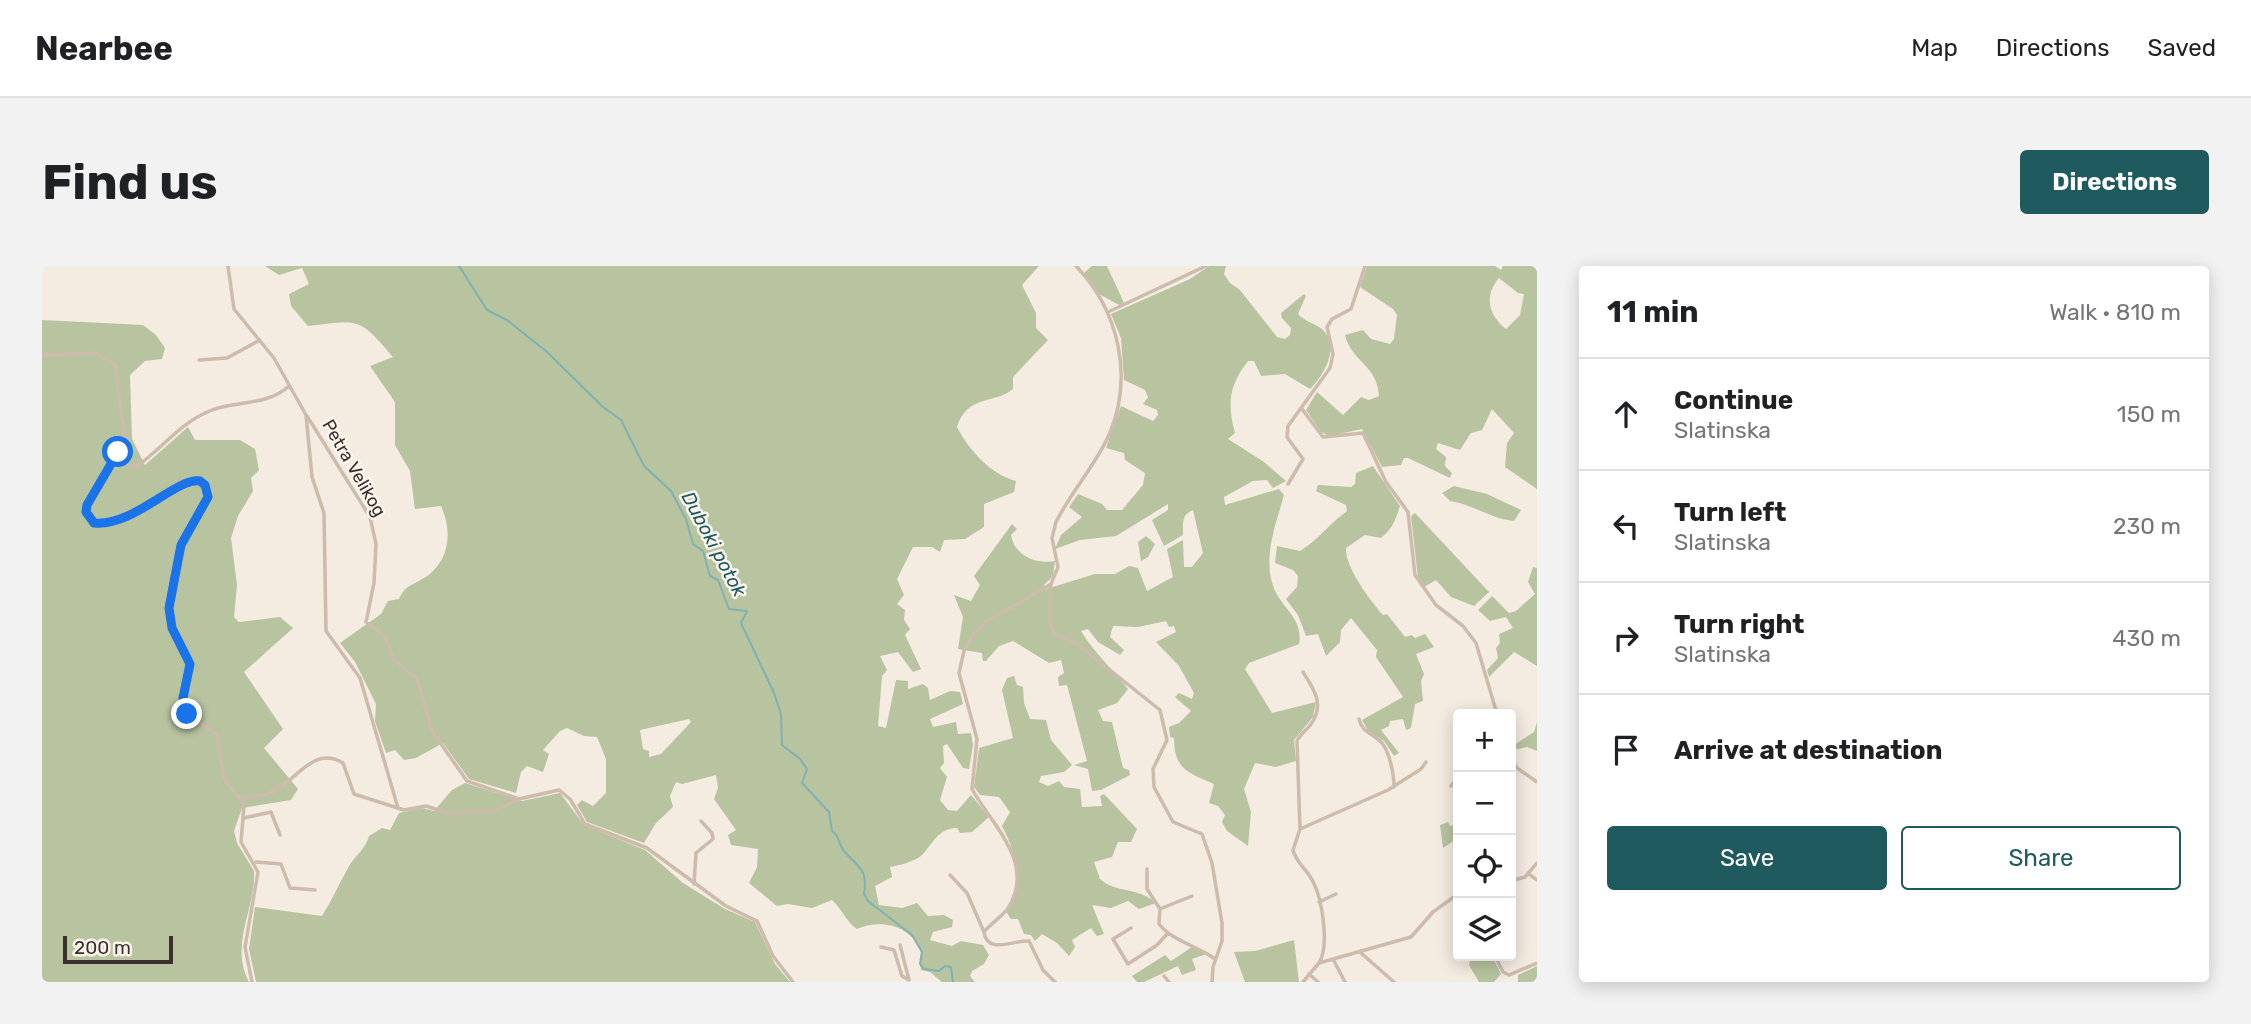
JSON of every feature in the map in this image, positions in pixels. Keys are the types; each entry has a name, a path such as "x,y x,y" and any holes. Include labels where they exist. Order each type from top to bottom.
{"street":[{"name":"Petra Velikog","path":"228,266 234,309 239,319 275,358 306,415 370,517 373,529 374,573 366,622 386,638 394,660 417,679 432,731 467,781 519,799"},
{"path":"1076,266 1108,312 1119,341 1119,405 1100,452 1056,522 1052,538 1058,567 1051,584 1050,622 1053,634 1076,643 1160,710 1167,740 1154,763 1153,783 1171,820 1200,832 1209,852 1222,923 1221,946 1215,958 1212,982"},
{"path":"1108,312 1206,266"},
{"path":"1288,484 1303,459 1289,442 1287,433 1292,418 1302,409 1330,368 1333,354 1327,327 1332,319 1351,309 1365,266"},
{"path":"200,360 227,358 260,340"},
{"path":"42,355 95,353 114,364 124,434 116,461 87,505 86,512 94,523 118,521 150,506 189,481 195,480 205,485 208,497 181,545 169,619 190,664 183,706 187,714 217,735 224,778 244,805 241,842 255,862 258,879 246,928 245,947 252,982"},
{"path":"116,461 136,467 183,425 207,412 277,397 289,386"},
{"path":"1302,409 1323,437 1363,433 1386,482 1408,512 1415,575 1436,605 1463,626 1476,643 1496,709"},
{"name":"Petra Velikog","path":"306,415 312,477 324,513 326,631 360,678 398,808"},
{"path":"984,932 1010,905 1017,870 1001,828 972,789 971,774 976,739 960,666 964,650 979,628 1051,584"},
{"path":"1303,673 1317,694 1318,703 1313,722 1297,741 1300,829 1293,853 1312,880 1319,902 1325,939 1323,957 1303,982"},
{"path":"1359,719 1366,733 1382,742 1394,787"},
{"path":"238,796 256,797 274,792 306,764 334,759 343,763 354,793 398,808 426,806 447,813 495,811 519,799 559,790 570,799 585,824 647,848 726,906 761,924 773,956 793,982"},
{"path":"1300,829 1394,787 1421,769 1426,762"},
{"path":"1516,766 1537,782"},
{"path":"244,818 271,812 280,835"},
{"path":"694,884 696,853 713,839 712,833 701,821"},
{"path":"255,862 281,864 290,888 315,890"},
{"path":"1516,879 1529,874 1537,863"},
{"path":"1147,869 1147,889 1160,909 1158,924 1168,933 1215,958"},
{"path":"1529,874 1537,880"},
{"path":"950,875 967,893 986,941 992,944 1022,941 1032,943 1043,970 1055,982"},
{"path":"1319,902 1336,894"},
{"path":"1160,909 1192,897"},
{"path":"1319,963 1334,961 1411,937 1433,912 1453,898"},
{"path":"1131,928 1113,939 1129,964 1168,933"},
{"path":"900,945 909,981"},
{"path":"881,947 894,950 902,976 909,981"},
{"path":"1361,952 1394,982"},
{"path":"1323,957 1328,961"},
{"path":"1334,961 1345,982"},
{"path":"1498,961 1503,972 1509,975 1537,963"},
{"path":"1309,974 1318,982"},
{"path":"1164,976 1169,982"}],"green space":[{"path":"265,266 1039,266 1022,285 1036,313 1036,328 1048,340 1013,377 1013,389 975,404 968,409 957,427 981,460 1006,478 1016,481 1014,492 984,504 984,527 965,539 944,540 940,552 932,547 913,547 897,579 904,595 897,604 905,610 904,620 910,629 905,635 921,669 913,672 898,652 880,656 887,670 882,676 878,726 886,728 896,680 908,681 908,689 923,684 928,688 930,700 950,691 960,692 963,704 930,719 933,727 956,722 958,734 971,733 973,745 969,769 963,768 947,744 943,746 944,763 940,768 947,777 940,800 948,810 957,811 971,795 989,817 972,832 960,833 957,828 945,831 919,857 890,867 892,877 875,886 879,905 902,908 917,903 928,916 944,915 953,920 952,927 933,932 930,940 952,946 961,941 983,945 989,955 984,964 972,971 970,976 975,982 942,982 930,972 921,970 921,953 911,936 886,925 876,924 857,929 832,900 812,908 788,904 777,906 749,883 757,867 758,849 731,845 728,835 736,830 714,799 718,788 716,775 682,784 676,782 670,796 673,807 656,823 644,843 587,822 577,805 582,800 593,806 606,793 606,759 597,737 584,736 567,728 560,731 543,750 549,754 543,772 527,766 521,772 516,793 469,779 443,743 416,758 404,760 395,750 386,753 375,721 376,704 355,662 340,643 381,614 388,601 399,599 409,586 428,576 438,565 446,549 448,532 444,514 441,506 415,509 410,471 395,445 395,402 370,366 393,357 373,334 357,324 308,326 291,306 289,294 309,284 302,268 279,275","holes":["689,719 691,722 661,754 649,757 649,751 643,749 640,730"]},
{"path":"1092,266 1107,266 1124,303 1119,305 1099,294 1084,273"},
{"path":"1209,266 1226,266 1224,274 1230,283 1240,290 1277,337 1285,339 1290,335 1291,328 1281,313 1304,294 1306,296 1298,314 1322,329 1330,344 1325,369 1310,389 1285,374 1261,376 1254,361 1248,361 1237,378 1231,395 1235,433 1228,439 1264,462 1286,481 1273,488 1267,480 1253,481 1224,497 1225,505 1279,489 1284,495 1270,551 1270,574 1276,593 1295,620 1300,635 1299,644 1249,663 1245,669 1272,713 1316,702 1313,717 1294,740 1296,761 1276,767 1255,763 1244,789 1251,812 1248,846 1227,831 1222,822 1225,815 1218,806 1209,803 1214,784 1184,769 1177,757 1174,738 1170,737 1169,727 1179,723 1191,711 1175,697 1179,693 1192,699 1194,693 1179,666 1156,642 1176,632 1174,626 1169,627 1166,621 1138,627 1113,626 1110,637 1124,650 1120,655 1098,642 1088,629 1081,631 1128,689 1117,703 1098,710 1103,721 1112,722 1123,768 1129,770 1130,775 1101,790 1092,791 1088,769 1074,765 1087,761 1067,685 1059,686 1058,677 1064,673 1061,660 1049,663 1013,641 999,646 986,661 983,661 982,653 958,649 963,617 954,595 971,601 980,585 974,576 1012,524 1017,529 1011,535 1013,542 1021,553 1033,560 1055,561 1053,576 1044,585 1046,589 1095,574 1115,574 1129,566 1138,568 1147,591 1173,577 1167,549 1183,540 1184,567 1192,567 1203,553 1193,510 1185,517 1183,535 1164,546 1152,520 1168,510 1168,504 1116,536 1080,540 1055,549 1061,535 1082,517 1069,507 1078,494 1102,504 1107,510 1122,510 1143,485 1145,473 1125,460 1124,453 1106,448 1121,406 1153,421 1158,415 1157,410 1143,404 1148,397 1145,390 1124,380 1121,338 1111,314 1190,279"},
{"path":"1367,266 1495,266 1501,270 1503,266 1537,266 1537,489 1505,467 1507,443 1514,433 1492,409 1482,430 1471,433 1460,450 1438,443 1436,449 1446,457 1445,466 1452,473 1450,478 1408,458 1404,458 1401,465 1382,467 1362,429 1329,436 1321,432 1306,410 1317,392 1343,415 1361,397 1369,400 1379,396 1374,377 1353,352 1345,335 1363,330 1371,339 1390,344 1394,339 1397,315 1393,309 1360,287","holes":["1499,278 1518,293 1524,294 1520,315 1506,329 1492,311 1491,291"]},
{"path":"42,320 143,325 156,335 165,348 162,359 145,361 130,375 132,439 145,465 188,427 195,440 240,440 255,449 259,470 251,478 253,491 238,516 231,538 237,585 234,617 239,622 280,617 293,628 244,672 283,729 264,748 298,789 291,800 242,808 234,831 237,843 254,871 254,885 242,940 244,968 249,982 42,982"},
{"path":"1373,466 1400,506 1393,524 1381,538 1365,535 1346,548 1347,556 1359,583 1383,615 1387,614 1405,637 1412,635 1415,638 1425,634 1434,647 1416,654 1424,674 1421,681 1423,701 1415,704 1411,728 1406,730 1403,719 1390,721 1389,726 1381,730 1399,753 1394,756 1384,741 1368,731 1362,720 1403,697 1376,657 1377,650 1351,618 1341,630 1340,642 1326,656 1318,634 1306,636 1298,615 1286,599 1297,587 1298,576 1293,570 1275,563 1277,546 1300,551 1347,511 1346,505 1316,491 1318,485 1351,487 1355,484 1356,473"},
{"path":"1454,486 1487,494 1521,510 1514,521 1450,501 1442,493"},
{"path":"1415,513 1489,592 1474,606 1451,597 1436,580 1424,587 1418,578 1411,516"},
{"path":"1146,536 1155,544 1148,557 1141,561 1138,542"},
{"path":"1533,567 1537,568 1537,666 1514,652 1489,677 1487,670 1498,658 1496,648 1500,643 1499,634 1513,628 1506,617 1490,621 1478,610 1492,596 1509,613 1516,611 1535,594 1528,582"},
{"path":"1014,676 1017,685 1023,687 1024,703 1030,719 1046,720 1051,740 1072,765 1064,772 1041,776 1039,782 1048,786 1059,781 1064,787 1080,789 1082,807 1102,806 1100,796 1104,794 1137,829 1131,842 1118,842 1112,857 1094,862 1100,879 1113,887 1142,894 1156,903 1139,909 1128,901 1111,908 1092,905 1104,934 1097,936 1091,928 1072,940 1075,947 1069,956 1057,943 1042,934 1035,941 1031,935 1024,934 1018,919 1011,919 1005,910 1015,889 1016,878 1014,857 1002,826 1010,812 999,797 980,795 974,787 979,748 1013,738 1002,690 1007,678"},
{"path":"1537,722 1537,751 1527,747 1516,750 1516,744 1534,732"},
{"path":"465,783 522,801 560,793 584,825 645,850 683,883 725,909 755,922 775,964 790,982 256,982 249,949 255,907 322,916 369,836 382,828 390,830 399,813 422,808 434,811 452,790"},
{"path":"1448,822 1450,826 1453,825 1453,841 1443,848 1440,825"},
{"path":"1294,940 1299,982 1245,982 1234,952 1255,951"},
{"path":"1192,947 1206,954 1192,959 1196,970 1182,975 1178,966 1144,982 1137,982 1132,976 1165,955 1171,961"},
{"path":"1470,961 1494,961 1501,974 1494,982 1479,982 1469,965"},
{"path":"1537,966 1537,982 1518,982 1518,975"}],"waterway":[{"name":"Duboki potok","path":"459,266 487,310 507,320 547,352 603,407 621,420 644,466 671,491 686,519 693,544 703,551 710,576 718,580 729,609 747,611 741,623 774,693 781,714 782,745 800,759 807,769 802,783 829,812 832,831 863,874 864,894 868,901 912,935 922,952 920,964 924,969 939,971 945,966 951,967 953,982"}],"route":[{"path":"118,452 116,461 87,505 86,512 94,523 118,521 150,506 189,481 200,481 207,491 208,497 181,545 169,608 172,628 190,664 183,698 187,714"}]}
